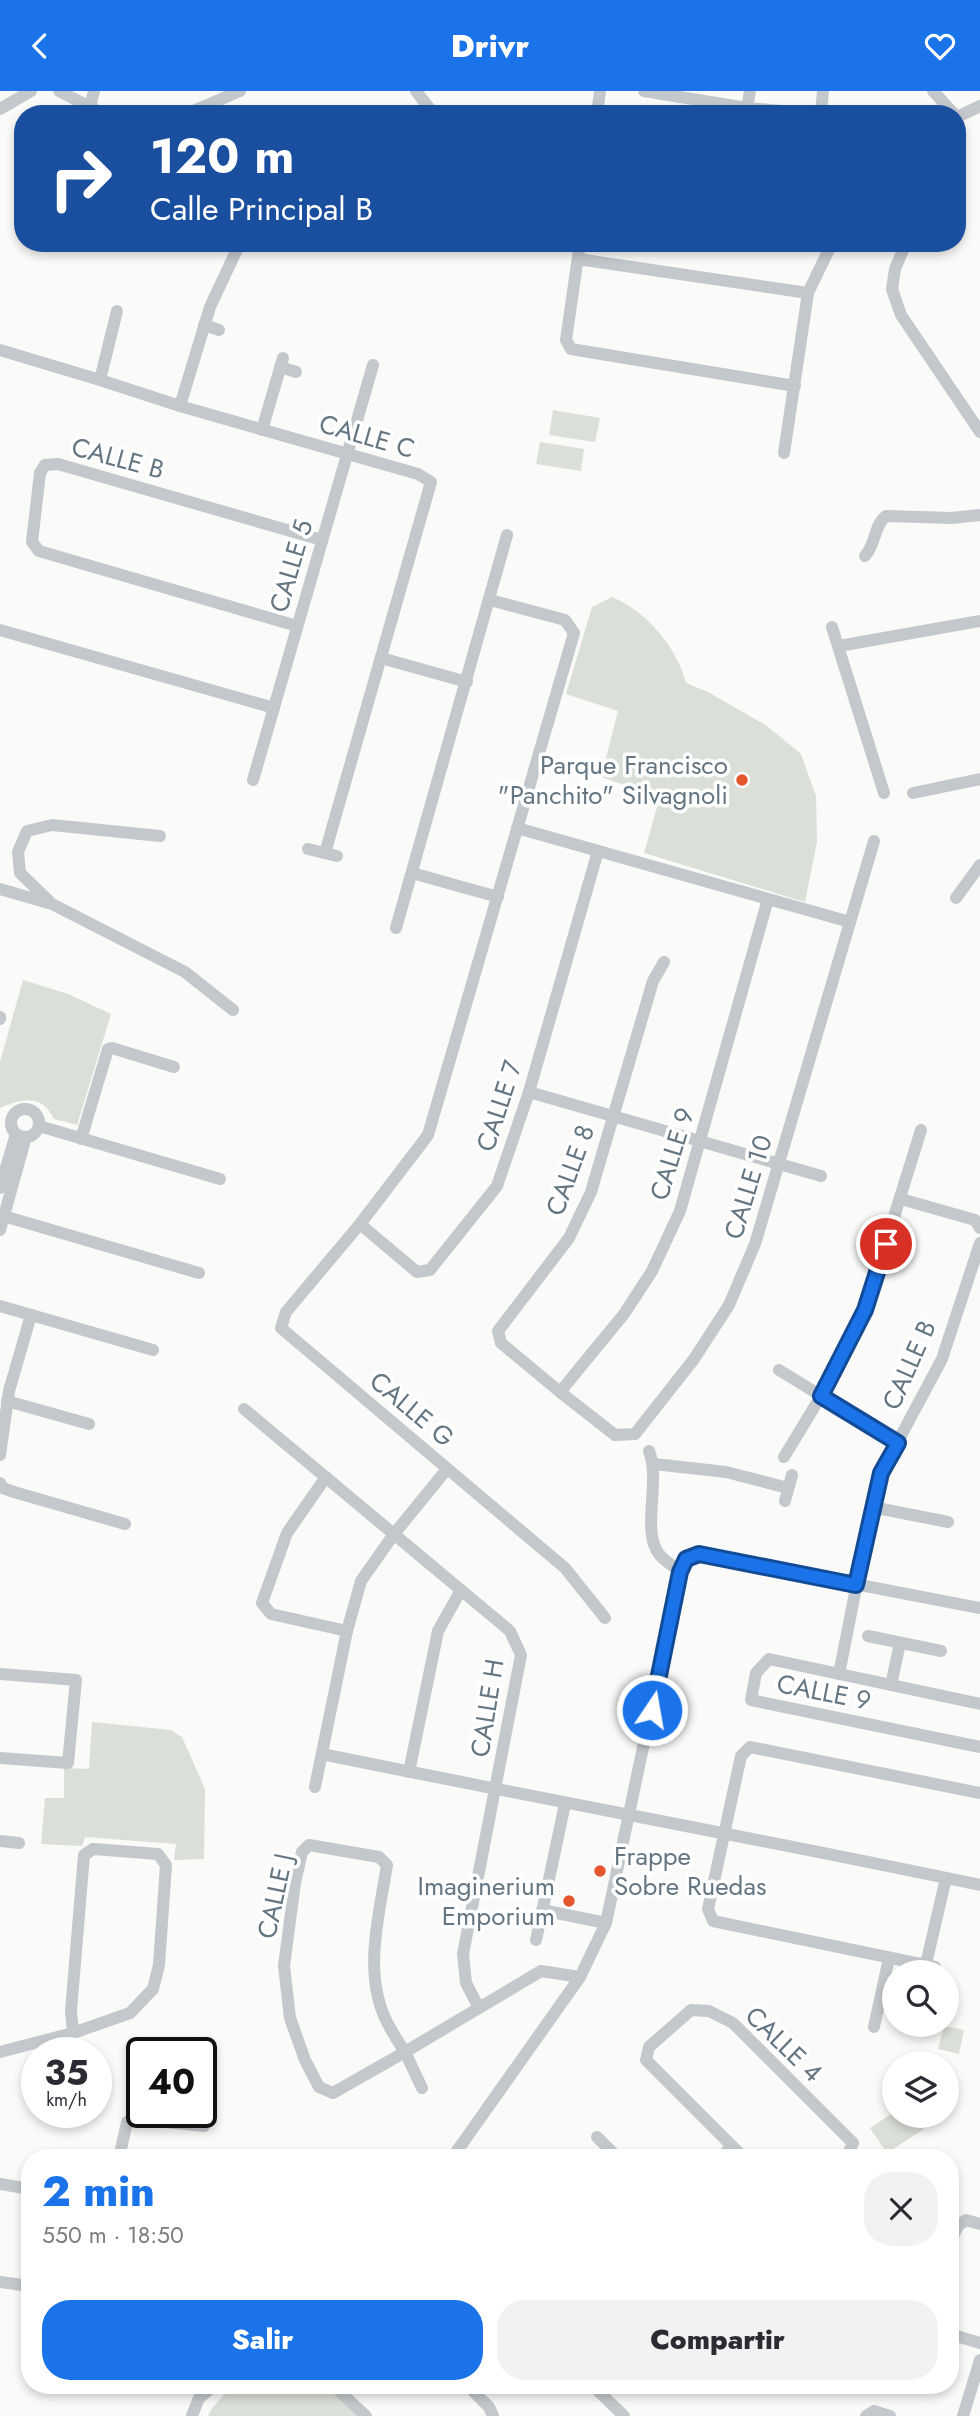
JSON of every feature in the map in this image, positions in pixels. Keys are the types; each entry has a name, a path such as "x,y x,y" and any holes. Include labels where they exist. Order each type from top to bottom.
{"street":[{"path":"0,109 31,91"},
{"path":"59,91 86,105"},
{"path":"207,105 240,91"},
{"path":"416,91 427,105"},
{"path":"644,91 729,105"},
{"path":"933,91 946,105"},
{"path":"180,406 210,307 236,252"},
{"path":"579,252 566,340 571,349 795,386"},
{"path":"784,453 808,293 828,252"},
{"path":"902,252 895,269 892,289 901,315 980,432"},
{"path":"578,258 808,293"},
{"path":"100,380 117,311"},
{"path":"204,325 219,330"},
{"name":"CALLE C","path":"0,351 418,474 431,482 381,658 331,855 308,849"},
{"path":"262,430 282,362 296,372"},
{"name":"CALLE 5","path":"253,779 373,365"},
{"name":"CALLE B","path":"297,626 39,551 32,542 40,473 45,465 58,464 322,540"},
{"path":"866,556 872,549 880,521 886,516 952,518 980,515"},
{"path":"396,928 507,535"},
{"path":"360,1224 428,1135 574,632 565,620 490,600"},
{"path":"839,646 980,621"},
{"path":"832,627 884,793"},
{"path":"0,630 274,708"},
{"path":"381,658 467,683"},
{"path":"912,793 980,779"},
{"path":"52,904 20,873 18,852 27,831 52,825 160,836"},
{"path":"517,828 850,922"},
{"name":"CALLE 10","path":"560,1392 615,1435 635,1434 694,1359 729,1305 755,1244 780,1164 850,922 863,861 874,841"},
{"name":"CALLE 7","path":"360,1224 416,1272 430,1270 497,1186 529,1092 598,851"},
{"path":"956,898 980,865"},
{"path":"412,873 498,897"},
{"path":"0,889 52,904 185,972 233,1010"},
{"name":"CALLE 9","path":"560,1392 624,1314 652,1271 680,1211 768,899"},
{"name":"CALLE 8","path":"560,1392 501,1343 498,1331 569,1238 591,1192 653,982 664,962"},
{"path":"81,1139 108,1049 174,1067"},
{"path":"529,1092 821,1176"},
{"path":"29,1109 37,1115 39,1126 35,1133 21,1136 6,1117 19,1110 29,1109"},
{"path":"39,1126 220,1179"},
{"path":"784,1457 821,1396 865,1310 921,1130"},
{"path":"0,1188 21,1136"},
{"path":"0,1230 21,1136"},
{"path":"901,1199 975,1220 980,1228"},
{"path":"2,1216 199,1273"},
{"name":"CALLE G","path":"360,1224 286,1312 281,1328 565,1568 606,1618"},
{"name":"CALLE B","path":"856,1585 881,1473 942,1359 980,1243"},
{"path":"0,1306 153,1350"},
{"path":"0,1455 8,1401 31,1315"},
{"path":"779,1370 898,1443"},
{"path":"8,1401 89,1424"},
{"name":"CALLE H","path":"244,1409 510,1631 521,1655 463,1954 466,1983 479,2008"},
{"path":"649,1451 654,1464 651,1539 659,1554 680,1572"},
{"path":"654,1464 726,1472 788,1488"},
{"path":"315,1787 347,1631 361,1581 394,1534 447,1469"},
{"path":"326,1477 286,1533 262,1603 271,1614 347,1631"},
{"path":"0,1483 3,1488 15,1492 125,1524"},
{"path":"872,1507 948,1522"},
{"path":"458,2149 580,1977 606,1923 680,1572 686,1559 699,1554 980,1608"},
{"path":"839,1674 856,1585"},
{"path":"409,1772 438,1630 461,1590"},
{"path":"868,1636 941,1651"},
{"path":"891,1685 900,1643"},
{"name":"CALLE 9","path":"980,1704 769,1660 756,1673 751,1700 980,1747"},
{"path":"0,1674 76,1680 68,1763 0,1758"},
{"path":"946,1878 931,1966 713,1921 708,1909 741,1756 750,1747 980,1793"},
{"path":"322,1754 980,1885"},
{"path":"536,1940 565,1804"},
{"path":"0,1849 0,1842 19,1843"},
{"name":"CALLE J","path":"422,2088 405,2052 386,2022 374,1979 375,1941 387,1865 379,1857 309,1845 302,1853 295,1883 284,1966 290,2018 304,2060 319,2087 333,2093 405,2052 541,1971 580,1977"},
{"path":"0,2052 74,2033 130,2013 153,1989 159,1965 166,1865 158,1854 93,1849 83,1855 71,2011 74,2033"},
{"path":"542,1910 606,1923"},
{"path":"874,2027 889,1958"},
{"name":"CALLE 4","path":"735,2149 646,2060 649,2047 691,2010 709,2011 733,2023 853,2143 850,2149"},
{"path":"121,2149 126,2126"},
{"path":"597,2137 609,2149"},
{"path":"729,2149 732,2146"},
{"path":"0,2184 21,2188"},
{"path":"959,2225 966,2220 980,2224"},
{"path":"0,2282 21,2285"},
{"path":"959,2337 980,2343"},
{"path":"963,2416 980,2360"},
{"path":"192,2416 199,2398 204,2394"},
{"path":"343,2394 366,2416"},
{"path":"476,2394 494,2416"},
{"path":"601,2394 624,2416"},
{"path":"866,2416 874,2411 890,2416"}],"shaded area":[{"path":"553,410 600,418 595,442 549,435"},
{"path":"540,442 584,449 581,471 536,464"},
{"path":"612,597 637,612 658,632 675,656 686,683 708,692 767,726 801,754 816,796 817,842 805,902 644,853 660,797 601,777 618,711 566,694 592,607"},
{"path":"23,980 68,994 111,1014 77,1125 54,1119 43,1105 30,1100 0,1108 0,1062"},
{"path":"92,1722 171,1730 182,1737 205,1789 204,1859 174,1860 176,1844 85,1837 82,1846 41,1844 45,1798 64,1798 64,1768 89,1769"},
{"path":"959,2029 964,2030 959,2054 959,2051 938,2049 941,2037 959,2037"},
{"path":"882,2120 882,2128 924,2129 893,2149 884,2149 870,2128"},
{"path":"225,2394 336,2394 359,2416 208,2416"}],"place":[{"name":"Parque Francisco \"Panchito\" Silvagnoli","path":"742,780"},
{"name":"Frappe Sobre Ruedas","path":"600,1871"},
{"name":"Imaginerium Emporium","path":"569,1901"}],"route":[{"path":"652,1710 680,1572 686,1559 699,1554 856,1585 881,1473 898,1443 821,1396 865,1310 886,1244"}]}
